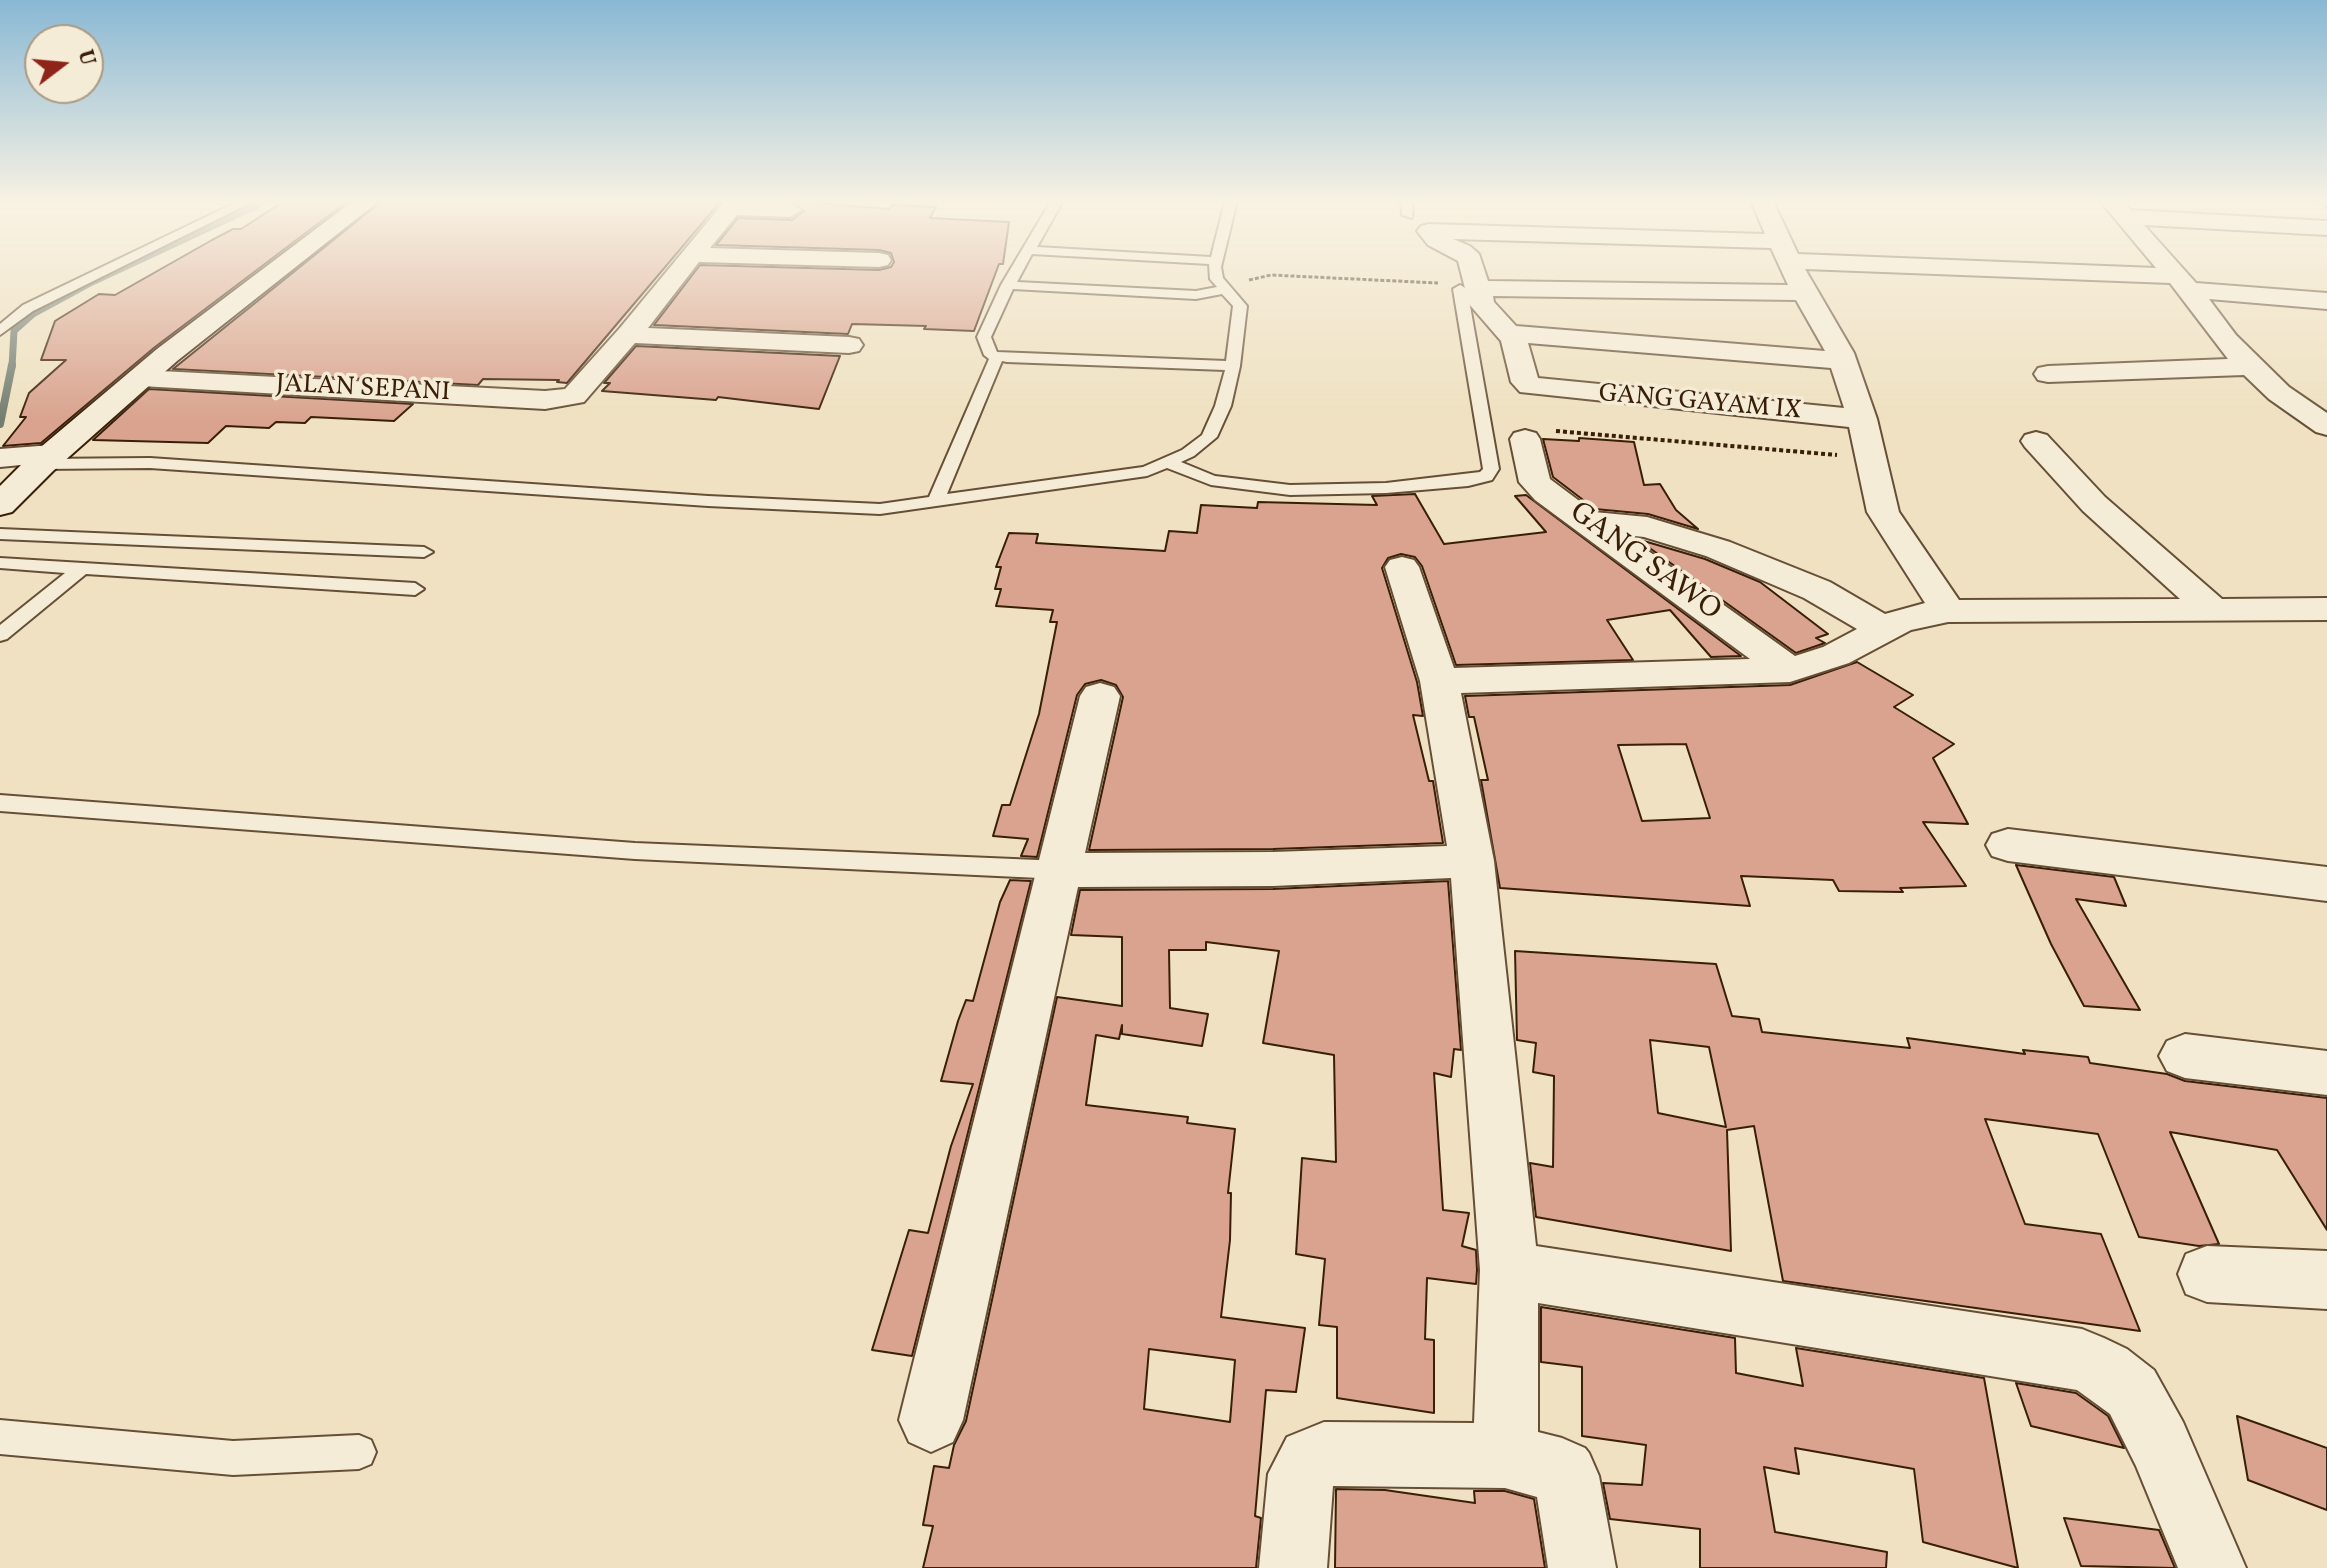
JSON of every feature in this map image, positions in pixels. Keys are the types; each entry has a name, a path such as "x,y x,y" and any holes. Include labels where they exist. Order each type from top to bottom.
{"street":[{"path":"0,505 47,459 141,378 274,274"},
{"path":"628,335 679,274"},
{"path":"1469,274 1468,289 1508,333 1842,361"},
{"path":"1468,289 1672,274"},
{"path":"1791,274 1821,318 1842,361 1862,419 1883,512 1948,611"},
{"path":"1976,274 2182,283 2327,301"},
{"path":"2174,274 2226,341 2279,393 2327,426"},
{"path":"1583,306 1821,318"},
{"path":"2204,312 2303,318"},
{"name":"GANG GAYAM IX","path":"1508,333 1515,342 1525,382 1539,388 1862,419"},
{"path":"628,335 849,345"},
{"name":"JALAN SEPANI","path":"141,378 545,400 574,396 582,390 628,335"},
{"path":"2048,374 2252,366"},
{"name":"GANG SAWO","path":"1538,435 1535,482 1790,670"},
{"path":"2036,441 2094,504 2215,611"},
{"path":"0,458 47,459"},
{"path":"1588,522 1647,527 1718,549 1817,590 1884,629"},
{"path":"1402,567 1439,681 1472,861 1509,1270 1505,1456"},
{"path":"1439,681 1790,670 1836,655 1884,629 1923,614 1948,611 2327,609"},
{"path":"931,1420 1100,696"},
{"path":"2008,845 2327,884"},
{"path":"1061,870 1273,869 1472,861"},
{"path":"2185,1056 2327,1073"},
{"path":"1509,1270 2082,1360 2105,1371 2132,1392 2160,1445 2212,1568"},
{"path":"2207,1274 2327,1280"},
{"path":"1293,1568 1301,1474 1310,1460 1324,1454 1505,1456 1562,1471 1566,1476 1582,1568"}],"lane":[{"path":"0,331 28,308 97,274"},
{"path":"1014,274 984,337 986,347 997,357 1233,366"},
{"path":"47,459 150,463 708,501 865,508 935,503 1147,471 1168,463 1209,437 1223,406 1233,366 1240,306 1217,279 1216,274"},
{"path":"1008,285 1196,295 1226,289"},
{"path":"1168,463 1211,480 1290,490 1386,488 1468,481 1486,476 1491,469 1468,289"},
{"path":"935,503 997,357"},
{"path":"0,534 424,552"},
{"path":"0,563 415,589"},
{"path":"0,635 82,568"},
{"path":"0,803 635,851 1061,870"},
{"path":"0,1437 233,1458 359,1452"}],"path":[{"path":"1226,289 1255,276 1271,275 1441,283 1468,289"},
{"path":"1538,435 1872,459"}],"building":[{"path":"152,274 251,274 155,347 41,443 3,446 26,417 20,417 29,393 66,360 41,360 55,321 99,294 115,295"},
{"path":"291,274 659,274 567,383 557,382 559,380 483,379 478,385 173,369"},
{"path":"693,274 995,274 974,331 852,324 848,334 654,325"},
{"path":"636,346 840,356 819,409 718,397 716,400 602,391 610,383 604,383"},
{"path":"149,389 413,404 394,421 311,417 305,423 276,422 269,428 226,426 208,443 93,440"},
{"path":"1579,438 1634,442 1644,485 1660,484 1676,510 1698,529 1648,514 1595,509 1553,477 1543,439 1579,441"},
{"path":"1415,494 1444,544 1546,532 1515,496 1526,495 1741,656 1711,657 1670,610 1607,620 1633,660 1456,665 1422,566 1415,557 1401,554 1388,558 1382,568 1417,682 1423,716 1413,715 1429,781 1433,781 1443,843 1273,849 1089,850 1123,697 1116,685 1101,680 1085,684 1077,695 1037,857 1021,856 1028,839 993,836 1002,805 1010,805 1039,714 1057,622 1050,622 1053,610 996,606 1001,589 995,589 1001,567 996,567 1009,533 1038,534 1036,543 1165,551 1169,531 1197,533 1201,505 1257,508 1258,502 1377,505 1372,496"},
{"path":"1637,539 1705,559 1760,582 1828,634 1816,638 1825,643 1796,653"},
{"path":"1857,662 1913,695 1894,707 1954,744 1933,758 1968,824 1923,822 1966,886 1900,888 1903,892 1839,891 1833,880 1741,876 1750,906 1500,888 1481,780 1488,780 1474,717 1469,717 1465,696 1790,685","holes":["1686,744 1710,818 1642,821 1618,745"]},
{"path":"2016,865 2114,877 2126,906 2076,899 2140,1010 2084,1006 2051,944"},
{"path":"1010,880 1031,881 912,1356 872,1350 909,1230 928,1233 951,1146 973,1084 941,1081 966,1000 973,1001 1000,902"},
{"path":"1448,881 1461,1050 1454,1049 1451,1077 1434,1073 1443,1210 1469,1213 1462,1246 1476,1250 1477,1270 1476,1284 1427,1278 1425,1339 1434,1340 1434,1413 1337,1398 1337,1327 1319,1325 1325,1259 1296,1254 1302,1158 1336,1162 1334,1055 1263,1043 1279,951 1206,942 1206,950 1169,950 1170,1008 1208,1014 1202,1046 1122,1034 1122,1025 1119,1039 1096,1035 1086,1105 1188,1117 1187,1123 1235,1129 1228,1193 1231,1193 1230,1240 1221,1317 1305,1328 1296,1392 1266,1390 1255,1516 1261,1518 1256,1568 923,1568 933,1526 923,1525 934,1466 949,1468 954,1445 966,1421 1057,997 1122,1006 1122,937 1071,935 1080,890 1273,889","holes":["1149,1349 1235,1360 1230,1422 1144,1409"]},
{"path":"1515,951 1716,964 1732,1016 1759,1019 1762,1032 1910,1048 1907,1038 2025,1054 2023,1050 2088,1057 2090,1063 2167,1074 2185,1081 2327,1098 2327,1230 2277,1150 2170,1132 2219,1244 2199,1246 2139,1237 2098,1134 1985,1119 2025,1224 2101,1234 2140,1331 1783,1281 1754,1126 1727,1130 1731,1251 1536,1217 1530,1163 1553,1167 1554,1076 1533,1072 1536,1043 1517,1040","holes":["1650,1040 1709,1047 1726,1127 1658,1113"]},
{"path":"1541,1307 1735,1338 1736,1373 1803,1386 1796,1348 1984,1378 2018,1568 1923,1542 1914,1469 1795,1448 1799,1474 1764,1467 1775,1532 1887,1552 1886,1568 1700,1568 1700,1529 1610,1519 1603,1483 1642,1485 1646,1445 1582,1436 1582,1367 1541,1362"},
{"path":"2016,1383 2076,1393 2108,1416 2124,1448 2031,1426"},
{"path":"2237,1416 2327,1448 2327,1510 2248,1480"},
{"path":"1336,1489 1385,1490 1475,1503 1474,1491 1505,1491 1534,1499 1545,1568 1335,1568"},
{"path":"2064,1518 2159,1530 2175,1568 2081,1566"}],"waterway":[{"path":"12,367 14,331 33,314 109,274"},
{"path":"0,424 12,365"}]}
